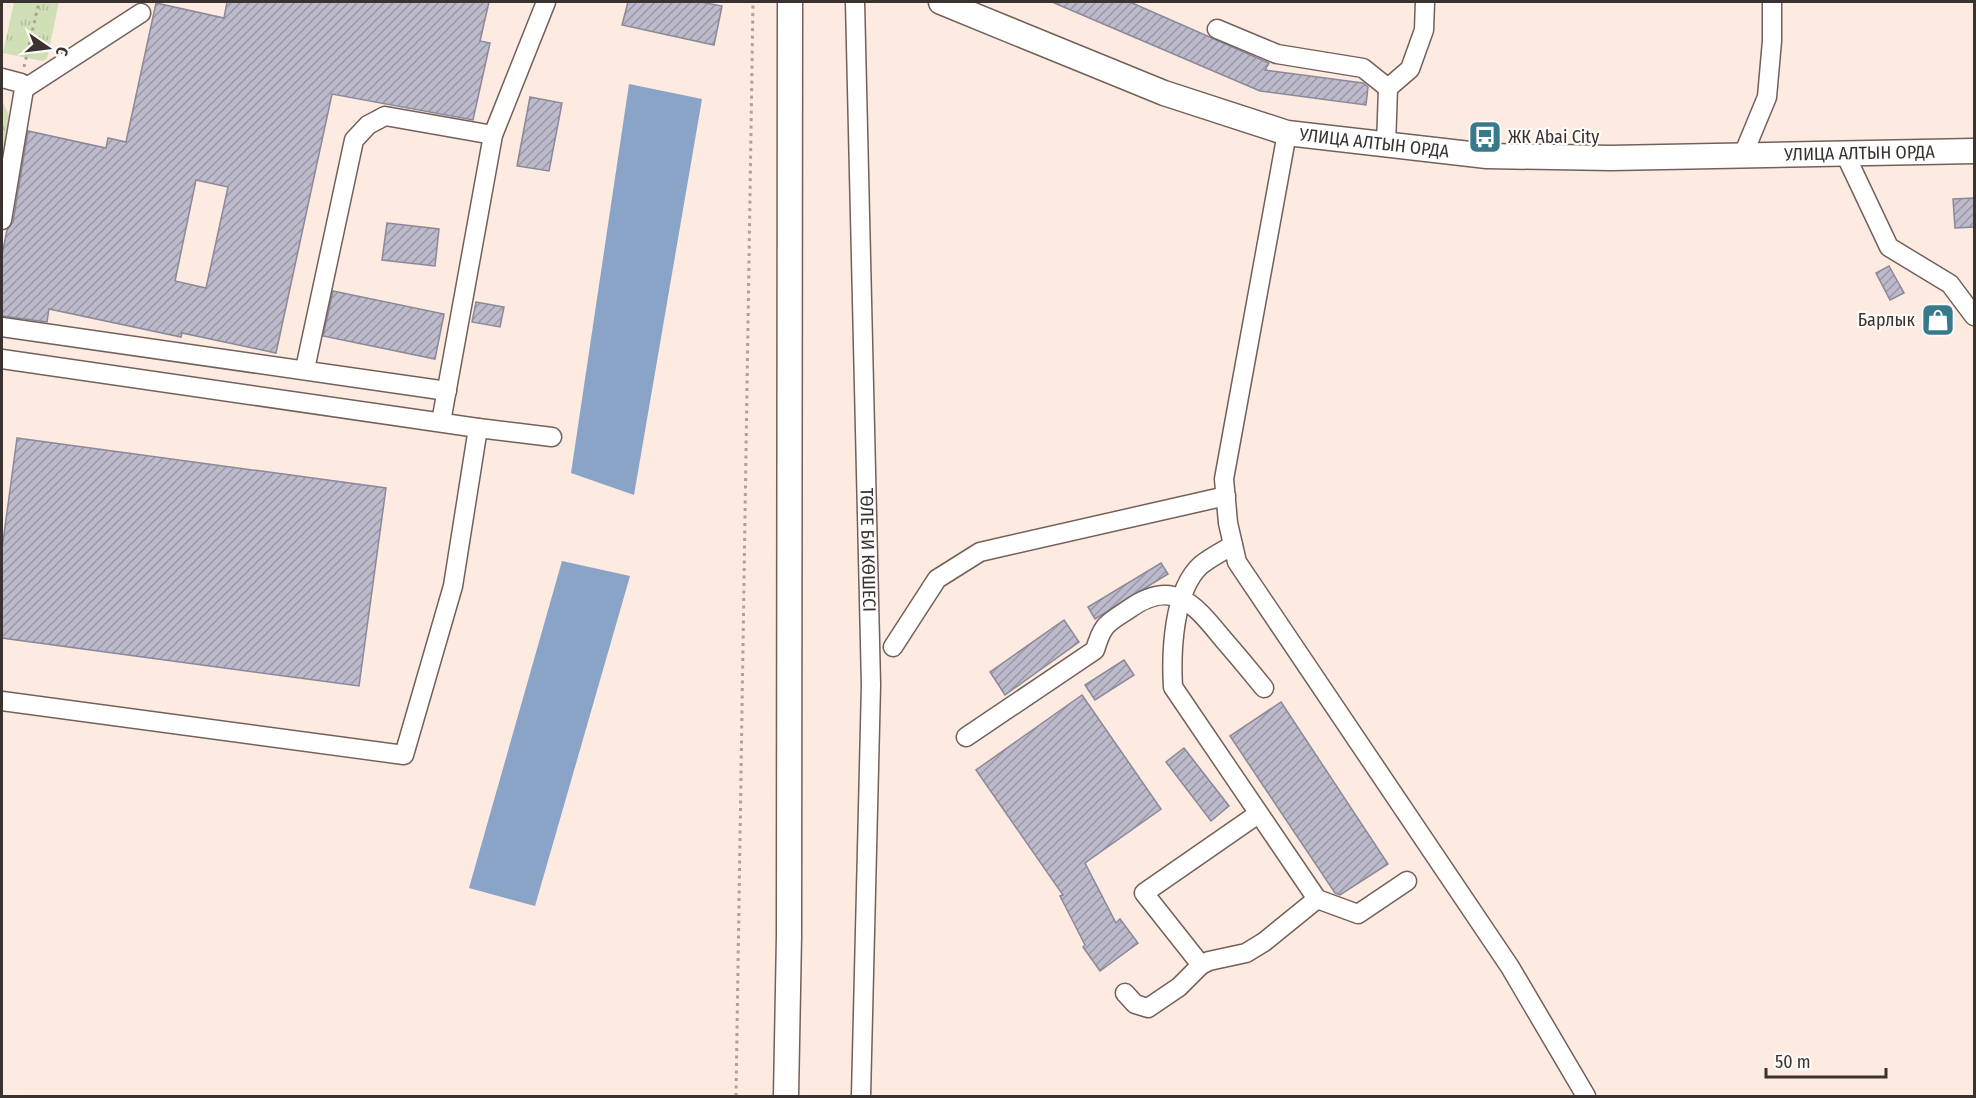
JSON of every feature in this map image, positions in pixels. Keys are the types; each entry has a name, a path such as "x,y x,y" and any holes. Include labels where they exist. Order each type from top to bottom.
{"main road":[{"path":"786,1096 789,936 789,2"},
{"name":"УЛИЦА АЛТЫН ОРДА","path":"940,2 1164,93 1287,133 1487,156 1611,158 1974,151"}],"street":[{"path":"441,422 493,135 546,2"},
{"name":"ТӨЛЕ БИ КӨШЕСІ","path":"855,2 871,685 861,1096"},
{"path":"1386,146 1388,88 1410,69 1424,30 1425,2"},
{"path":"1743,156 1751,131 1767,97 1772,41 1772,2"},
{"path":"23,86 141,13"},
{"path":"1217,29 1277,54 1363,68 1388,88"},
{"path":"2,78 23,86"},
{"path":"2,220 24,104 23,86"},
{"path":"305,369 354,140 368,125 385,116 493,135"},
{"path":"1287,133 1224,479 1228,524 1237,562 1510,967 1586,1096"},
{"path":"1845,154 1889,248 1950,284 1974,316"},
{"path":"2,327 447,391"},
{"path":"2,358 478,428 552,436"},
{"path":"2,701 404,755 453,586 478,428"},
{"path":"893,648 937,579 980,552 1226,496"},
{"path":"1233,545 1200,566 1181,598 1171,648 1173,687 1317,899 1358,914 1407,882"},
{"path":"966,737 1095,650 1101,628 1138,603 1171,596 1181,598 1203,612 1264,688"},
{"path":"1202,965 1143,893 1258,814"},
{"path":"1125,993 1135,1004 1148,1008 1179,987 1202,965 1246,953 1264,942 1317,899"}],"path":[{"path":"23,86 39,2"},
{"path":"736,1096 753,2"}],"green space":[{"path":"14,2 59,2 47,59 42,61 3,53"},
{"path":"2,100 9,116 2,188"}],"water":[{"path":"629,84 702,99 634,495 571,473"},
{"path":"562,561 630,576 535,906 469,888"}],"building":[{"path":"227,2 489,2 480,41 490,43 473,120 332,94 276,353 182,333 181,337 49,309 47,322 2,316 2,255 7,230 13,222 28,131 106,148 108,138 126,142 156,3 224,18","holes":["196,180 228,187 206,288 175,281"]},
{"path":"628,2 701,2 722,6 714,45 622,25"},
{"path":"1052,2 1130,2 1269,63 1265,70 1363,83 1368,87 1366,105 1260,91"},
{"path":"530,97 562,103 549,171 517,166"},
{"path":"1974,198 1974,227 1955,228 1953,199"},
{"path":"387,223 439,229 435,266 382,260"},
{"path":"1889,266 1904,293 1890,300 1876,273"},
{"path":"333,291 444,314 435,359 323,336"},
{"path":"476,302 504,307 500,327 472,322"},
{"path":"17,438 386,488 359,686 2,638 2,549"},
{"path":"1161,563 1168,574 1095,619 1088,607"},
{"path":"1064,620 1079,642 1005,695 990,672"},
{"path":"1124,660 1134,675 1095,700 1085,685"},
{"path":"1082,695 1161,809 1085,863 1116,923 1120,919 1138,943 1100,971 1083,947 1085,945 1060,896 1063,895 976,770"},
{"path":"1281,702 1388,864 1340,895 1335,893 1230,736"},
{"path":"1184,748 1229,806 1211,821 1166,762"}],"place":[{"name":"ЖК Abai City","path":"1485,137"},
{"name":"Барлык","path":"1938,320"}]}
